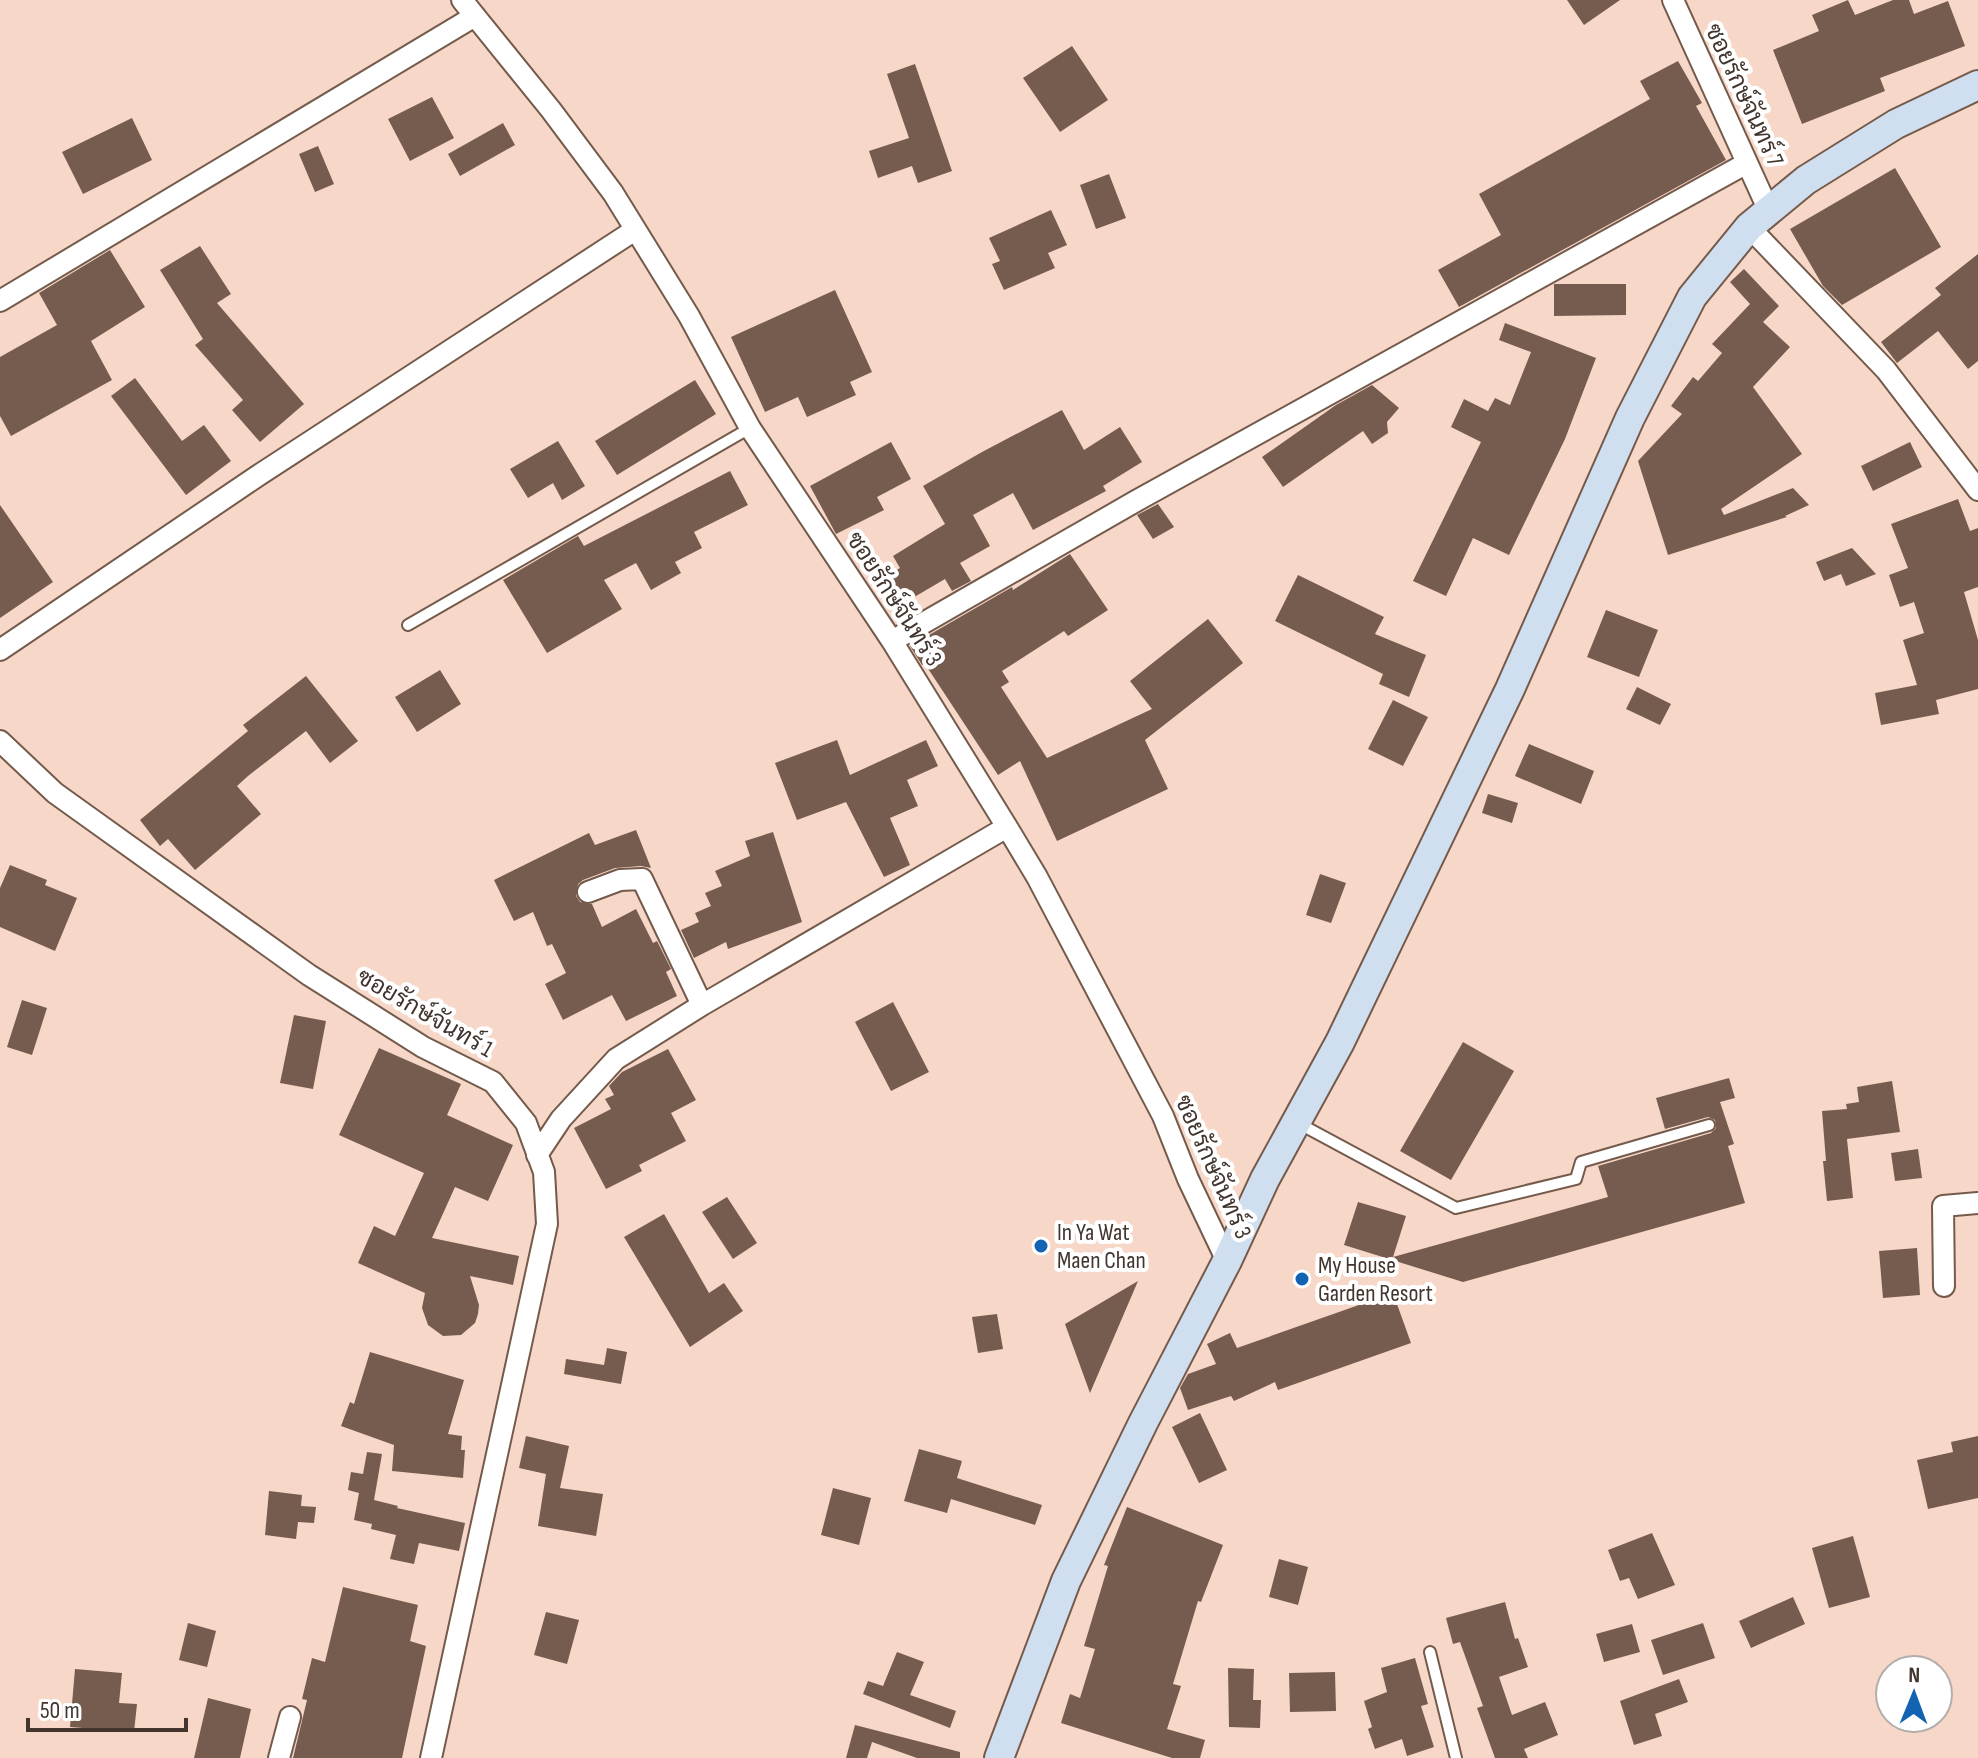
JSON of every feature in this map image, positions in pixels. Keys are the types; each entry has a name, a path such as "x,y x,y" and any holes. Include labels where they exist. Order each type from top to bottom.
{"main road":[{"path":"999,1758 1066,1581 1265,1179 1340,1042 1510,689 1630,418 1692,297 1759,219 1806,180 1896,124 1978,85"}],"street":[{"name":"ซอยรักษ์จันทร์ 7","path":"1673,0 1747,163 1759,219 1886,370 1978,490"},
{"path":"0,301 468,8"},
{"name":"ซอยรักษ์จันทร์ 3","path":"468,8 551,110 613,193 689,316 750,428 892,641 1007,827 1037,877 1163,1116 1188,1179 1227,1261"},
{"path":"892,641 1136,501 1747,163"},
{"path":"0,650 259,475 635,230"},
{"name":"ซอยรักษ์จันทร์ 1","path":"0,741 55,793 309,975 423,1047 493,1082 526,1123 544,1172 547,1224 431,1758"},
{"path":"537,1155 561,1119 616,1059 702,1005 1007,827"},
{"path":"588,892 620,880 642,879 702,1005"},
{"path":"1944,1286 1943,1206 1978,1203"},
{"path":"279,1758 290,1717"}],"lane":[{"path":"408,625 750,428"},
{"path":"1296,1122 1456,1208 1576,1179 1581,1162 1709,1125"},
{"path":"1430,1652 1456,1758"}],"building":[{"path":"1567,0 1620,0 1584,25"},
{"path":"1848,0 1855,15 1893,0 1909,0 1914,14 1948,1 1965,46 1880,78 1885,91 1802,124 1773,50 1819,31 1812,15"},
{"path":"1072,46 1108,100 1060,132 1023,78"},
{"path":"1678,61 1702,103 1696,106 1726,160 1459,307 1438,270 1501,235 1479,194 1650,99 1640,81"},
{"path":"915,64 952,171 918,183 912,166 878,178 869,151 909,138 887,74"},
{"path":"432,97 454,138 410,161 388,119"},
{"path":"132,118 152,160 83,194 62,152"},
{"path":"503,123 515,145 460,176 448,154"},
{"path":"318,146 334,184 315,192 299,154"},
{"path":"1895,168 1941,247 1842,305 1823,286 1790,229"},
{"path":"1109,174 1126,218 1096,229 1080,185"},
{"path":"1051,210 1067,245 1048,253 1055,268 1004,290 992,264 1000,261 989,238"},
{"path":"200,246 231,294 217,303 304,404 260,442 232,410 243,400 195,345 203,339 160,270"},
{"path":"110,250 145,307 91,341 112,380 11,436 0,416 0,357 57,325 39,293"},
{"path":"1978,254 1978,361 1968,369 1938,331 1897,363 1881,342 1941,295 1935,288"},
{"path":"1744,269 1779,306 1763,322 1790,347 1753,387 1802,454 1721,509 1724,515 1793,488 1809,505 1787,517 1668,555 1638,461 1682,414 1671,406 1693,377 1698,381 1722,353 1712,344 1750,304 1730,282"},
{"path":"1554,284 1626,284 1626,315 1554,316"},
{"path":"835,290 872,372 850,382 856,395 807,417 798,397 765,412 731,337"},
{"path":"1505,323 1596,358 1565,439 1509,555 1473,538 1446,596 1413,581 1481,442 1451,427 1464,399 1488,411 1495,398 1510,405 1531,352 1499,340"},
{"path":"135,378 182,441 204,425 231,461 186,495 111,396"},
{"path":"695,380 716,414 617,475 595,441"},
{"path":"1372,385 1399,408 1387,422 1388,433 1372,444 1363,431 1283,487 1262,457 1336,405"},
{"path":"1062,410 1084,450 1120,427 1142,462 1103,486 1106,491 1033,530 1013,493 973,515 990,546 960,563 971,581 952,591 945,579 899,606 882,579 900,568 893,556 945,524 923,486"},
{"path":"558,441 585,486 562,500 553,483 528,498 510,469"},
{"path":"891,442 911,479 877,497 884,510 836,534 810,486"},
{"path":"1910,442 1922,467 1873,491 1861,466"},
{"path":"730,471 748,505 694,532 702,548 675,562 681,573 651,590 636,563 604,580 622,609 547,653 503,580 578,536 584,546"},
{"path":"1958,499 1970,531 1978,528 1978,587 1964,592 1978,640 1978,689 1936,700 1939,714 1881,725 1875,693 1917,685 1903,640 1924,633 1914,602 1900,607 1889,575 1908,568 1891,524"},
{"path":"1158,504 1174,527 1153,539 1137,515"},
{"path":"0,505 53,582 0,618"},
{"path":"1852,548 1876,574 1846,586 1841,574 1824,581 1816,562"},
{"path":"1070,554 1108,610 1068,636 1064,631 1002,671 1009,682 1001,687 1047,758 1152,709 1130,681 1208,619 1243,663 1145,740 1168,789 1057,841 1020,761 998,775 910,646 1012,587 1013,590"},
{"path":"1298,575 1384,617 1375,634 1426,655 1409,697 1379,684 1383,674 1275,621"},
{"path":"1606,610 1658,630 1639,677 1587,657"},
{"path":"440,670 461,704 417,732 395,697"},
{"path":"306,676 358,741 330,763 306,731 248,776 237,786 261,814 195,870 168,839 160,846 140,820 248,731 243,725"},
{"path":"1637,687 1671,704 1660,725 1626,709"},
{"path":"1393,700 1428,717 1403,766 1368,749"},
{"path":"837,740 850,775 926,740 938,766 907,780 918,806 890,818 910,865 884,877 846,802 797,820 775,763"},
{"path":"1529,744 1594,771 1581,804 1515,776"},
{"path":"1488,794 1518,803 1512,823 1482,813"},
{"path":"636,830 651,868 615,868 583,880 578,884 576,896 580,902 592,904 602,927 636,909 653,943 657,941 671,969 666,972 677,996 626,1021 612,995 563,1020 545,984 566,973 552,944 547,946 533,912 514,921 494,880 589,833 595,845"},
{"path":"773,832 802,922 728,949 726,942 694,958 681,930 699,922 695,913 711,906 705,893 722,886 715,871 750,856 745,841"},
{"path":"10,865 47,880 45,885 77,898 55,951 0,927 0,888"},
{"path":"1320,874 1346,883 1331,923 1306,915"},
{"path":"22,1000 47,1008 32,1055 7,1047"},
{"path":"893,1002 929,1072 891,1091 855,1022"},
{"path":"294,1015 326,1021 313,1089 280,1083"},
{"path":"1463,1042 1514,1071 1451,1180 1400,1151"},
{"path":"379,1048 461,1084 447,1115 513,1145 488,1201 455,1187 432,1238 519,1256 513,1285 470,1276 479,1305 478,1314 475,1323 461,1335 443,1336 428,1325 422,1308 425,1293 358,1263 374,1226 395,1236 424,1173 339,1135"},
{"path":"668,1049 696,1100 671,1113 686,1141 639,1165 642,1171 606,1189 574,1128 611,1109 605,1099 614,1095 609,1086 622,1072"},
{"path":"1729,1078 1735,1098 1720,1102 1734,1144 1728,1146 1745,1203 1463,1282 1344,1245 1358,1202 1406,1216 1393,1257 1608,1197 1598,1166 1711,1133 1716,1128 1715,1120 1708,1117 1665,1129 1656,1098"},
{"path":"1892,1081 1900,1132 1847,1139 1853,1198 1827,1201 1822,1111 1847,1109 1846,1104 1859,1102 1857,1087"},
{"path":"1918,1149 1922,1178 1895,1181 1891,1153"},
{"path":"727,1197 757,1243 733,1259 702,1212"},
{"path":"664,1214 709,1293 724,1283 743,1311 690,1347 624,1237"},
{"path":"1917,1248 1920,1295 1883,1298 1879,1251"},
{"path":"1138,1281 1090,1393 1065,1324"},
{"path":"1393,1293 1411,1343 1278,1390 1275,1382 1234,1401 1231,1396 1188,1410 1180,1388 1188,1374 1216,1364 1207,1344 1230,1333 1237,1348"},
{"path":"997,1314 1003,1349 978,1353 972,1317"},
{"path":"607,1348 627,1352 621,1384 564,1374 566,1359 604,1365"},
{"path":"370,1352 464,1380 448,1434 462,1436 461,1450 465,1450 463,1478 392,1471 394,1445 341,1426 350,1402 354,1404"},
{"path":"1200,1413 1227,1470 1199,1483 1172,1427"},
{"path":"526,1436 569,1446 560,1488 603,1494 596,1536 538,1526 546,1474 519,1468"},
{"path":"1978,1436 1978,1498 1928,1509 1917,1460 1953,1452 1951,1442"},
{"path":"919,1449 962,1461 957,1478 1042,1505 1035,1525 951,1499 947,1513 904,1501"},
{"path":"367,1452 382,1454 374,1500 465,1523 459,1551 419,1543 414,1564 390,1559 396,1535 371,1529 372,1524 354,1520 359,1493 348,1490 351,1472 363,1474"},
{"path":"833,1488 871,1498 859,1545 821,1535"},
{"path":"269,1491 302,1495 301,1506 316,1507 314,1523 298,1522 296,1539 265,1535"},
{"path":"1127,1507 1223,1545 1201,1602 1198,1601 1173,1684 1181,1686 1167,1729 1205,1740 1200,1758 1172,1758 1061,1723 1070,1694 1080,1698 1095,1649 1084,1646 1108,1566 1104,1565"},
{"path":"1652,1533 1675,1585 1638,1599 1629,1578 1620,1581 1608,1550"},
{"path":"1853,1536 1870,1597 1829,1608 1812,1548"},
{"path":"1279,1559 1308,1567 1298,1605 1269,1597"},
{"path":"343,1587 418,1605 410,1641 426,1646 402,1758 293,1758 307,1700 302,1699 312,1658 325,1662"},
{"path":"1793,1597 1805,1624 1751,1648 1739,1621"},
{"path":"1505,1602 1515,1639 1518,1638 1528,1667 1499,1677 1512,1715 1545,1702 1558,1735 1524,1749 1528,1758 1495,1758 1477,1708 1483,1706 1460,1642 1453,1644 1446,1618"},
{"path":"546,1612 579,1620 567,1664 534,1655"},
{"path":"188,1623 216,1631 207,1667 179,1660"},
{"path":"1703,1623 1715,1658 1663,1675 1651,1640"},
{"path":"1632,1624 1640,1652 1604,1662 1596,1634"},
{"path":"897,1652 924,1662 910,1695 956,1711 950,1728 863,1694 868,1681 883,1686"},
{"path":"1415,1658 1428,1704 1421,1706 1434,1747 1407,1756 1402,1739 1375,1749 1364,1701 1387,1692 1381,1668"},
{"path":"1228,1668 1254,1669 1253,1700 1261,1700 1260,1728 1229,1727"},
{"path":"75,1669 122,1673 119,1703 137,1704 134,1732 70,1727"},
{"path":"1335,1672 1336,1711 1290,1712 1289,1673"},
{"path":"1679,1679 1688,1702 1655,1714 1662,1736 1634,1745 1620,1701"},
{"path":"208,1698 251,1709 240,1758 194,1758"},
{"path":"855,1725 960,1752 960,1758 917,1758 872,1742 867,1758 846,1758"}],"place":[{"name":"In Ya Wat Maen Chan","path":"1041,1246"},
{"name":"My House Garden Resort","path":"1302,1279"}]}
